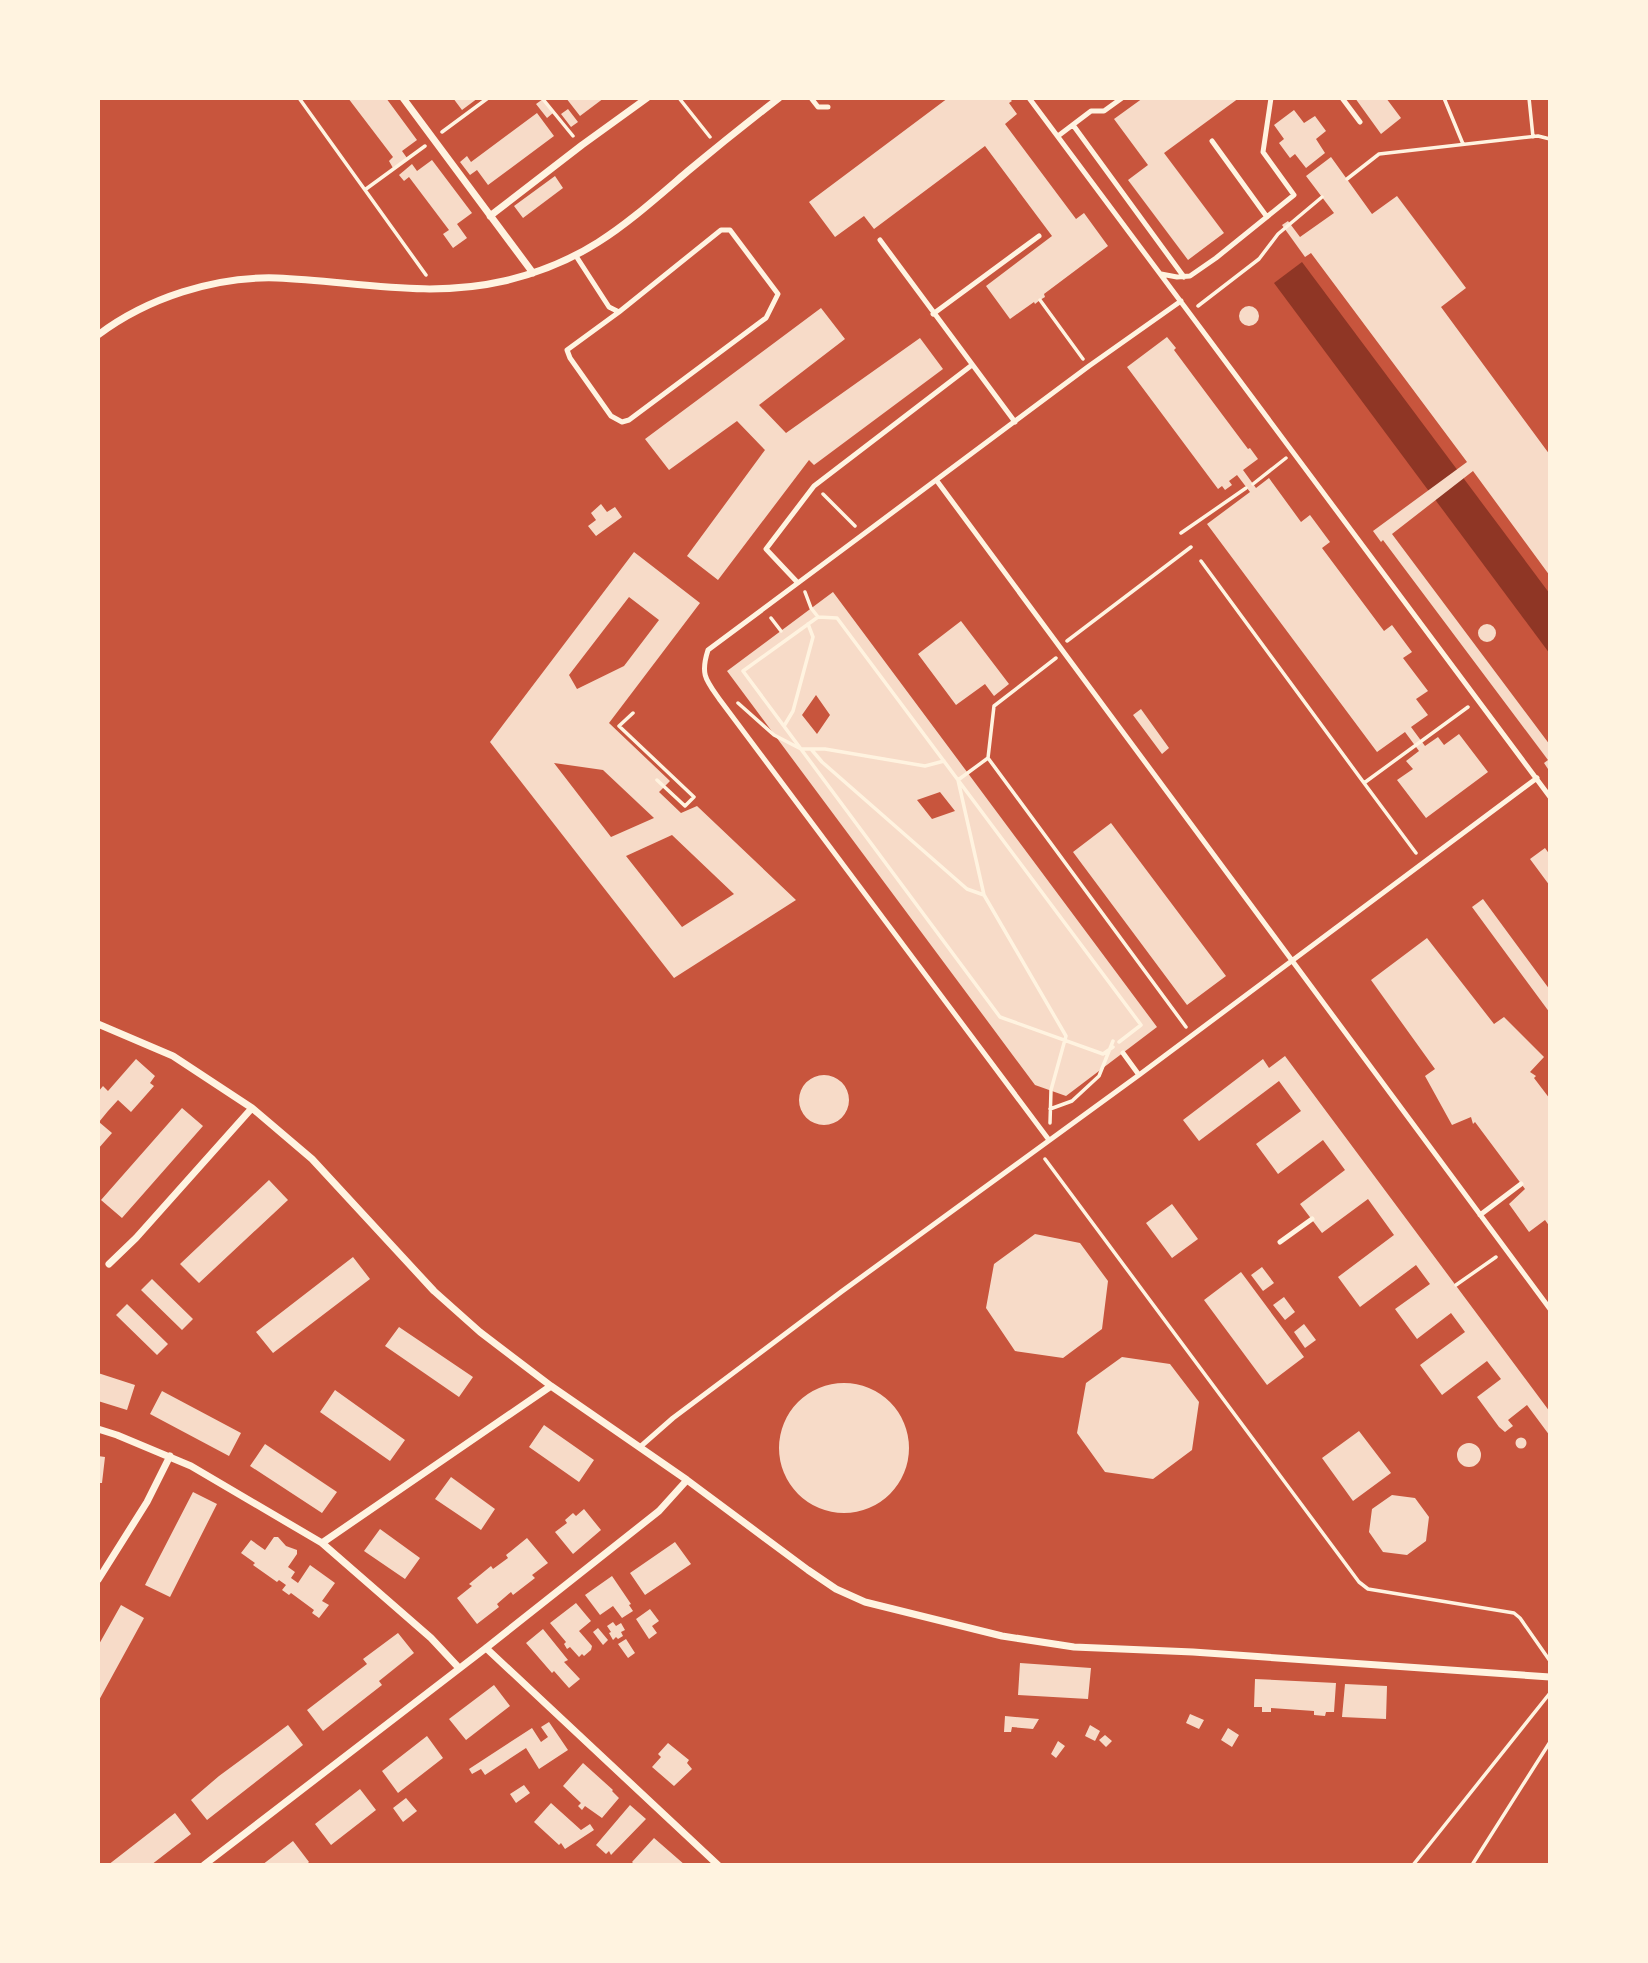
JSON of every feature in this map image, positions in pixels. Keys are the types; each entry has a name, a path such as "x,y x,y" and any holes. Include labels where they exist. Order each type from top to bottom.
{"street":[{"path":"403,98 533,273"},
{"path":"490,216 647,98"},
{"path":"98,335 130,314 159,301 227,281 274,278 408,290 437,290 462,288 533,273 576,256 618,230 779,98"},
{"path":"98,1024 173,1056 253,1108 312,1159 454,1311 551,1386 687,1480 836,1589 865,1602 978,1630 1087,1648 1193,1652 1550,1677"},
{"path":"109,1264 136,1238 253,1108"},
{"path":"322,1543 551,1386"},
{"path":"98,1429 191,1466 322,1543 431,1638 459,1668"},
{"path":"98,1580 147,1502 170,1456"},
{"path":"204,1865 659,1511 687,1480"},
{"path":"486,1648 718,1865"}],"lane":[{"path":"811,98 818,107 828,107"},
{"path":"1029,98 1550,797"},
{"path":"1058,136 1091,111 1104,111 1122,98"},
{"path":"1161,274 1190,276 1294,195 1263,152 1271,98"},
{"path":"1342,98 1360,122"},
{"path":"1073,125 1185,277"},
{"path":"1212,141 1267,217"},
{"path":"721,230 730,230 778,294 766,318 629,420 622,422 611,416 567,350 619,312 721,230"},
{"path":"933,314 1039,236"},
{"path":"880,240 1014,422"},
{"path":"576,256 609,307 619,312"},
{"path":"1049,1140 703,676 704,663 708,650 1089,366 1181,301"},
{"path":"798,583 766,549 814,486 971,365"},
{"path":"937,481 1550,1309"},
{"path":"640,1447 673,1418 1537,778"},
{"path":"1123,1053 1139,1074"},
{"path":"1480,1214 1521,1184"},
{"path":"1280,1242 1311,1219"}],"path":[{"path":"299,98 437,290"},
{"path":"542,98 582,145"},
{"path":"679,98 717,147"},
{"path":"1444,98 1463,144"},
{"path":"1529,98 1533,136"},
{"path":"1347,179 1379,154 1533,136 1550,139"},
{"path":"1189,313 1259,259 1278,234 1322,197"},
{"path":"1040,300 1089,366"},
{"path":"1253,484 1293,453"},
{"path":"814,486 864,535"},
{"path":"1181,534 1247,488"},
{"path":"1059,647 1191,547"},
{"path":"1201,561 1423,863"},
{"path":"808,596 810,606 817,617"},
{"path":"817,617 837,618 1141,1025 1103,1054 1000,1017 743,671 808,624 817,617"},
{"path":"773,622 780,631"},
{"path":"784,726 793,711 813,637 808,624"},
{"path":"1064,653 994,706 988,758 1191,1034"},
{"path":"735,700 774,735 801,749 825,749 925,766 944,761"},
{"path":"1364,783 1478,700"},
{"path":"633,713 619,726 694,797 685,806 657,780"},
{"path":"811,749 822,762 967,890 984,895"},
{"path":"958,780 988,758"},
{"path":"958,780 984,895 1066,1036 1051,1090 1049,1140"},
{"path":"1050,1109 1072,1101 1099,1076 1113,1041"},
{"path":"1038,1149 1359,1582 1368,1589 1514,1613 1550,1661"},
{"path":"1456,1285 1506,1249"},
{"path":"1413,1865 1550,1693"},
{"path":"1472,1865 1550,1742"}],"shaded area":[{"path":"1302,262 1550,594 1550,654 1274,283"}],"building":[{"path":"348,98 386,98 417,140 402,151 407,158 393,168 389,161 393,157"},
{"path":"453,98 478,98 462,110"},
{"path":"566,98 604,98 580,116"},
{"path":"948,98 1009,98 1012,101 1009,103 1017,114 1005,124 1076,219 1084,213 1108,246 1044,294 1045,297 1010,319 986,286 1052,236 985,146 874,229 864,216 835,237 809,202"},
{"path":"1143,98 1239,98 1164,153 1224,233 1188,260 1128,180 1148,165 1114,119"},
{"path":"1355,98 1386,98 1401,118 1381,134"},
{"path":"543,99 553,113 547,118 536,104"},
{"path":"568,109 578,122 571,127 561,114"},
{"path":"1294,110 1304,123 1315,116 1326,131 1316,139 1325,153 1306,168 1295,154 1290,158 1279,143 1284,139 1274,125"},
{"path":"537,113 554,136 488,185 477,170 470,175 460,162 467,156 471,162"},
{"path":"1331,157 1372,214 1397,196 1466,288 1441,307 1550,455 1550,576 1473,471 1392,534 1550,745 1550,772 1544,763 1548,760 1383,540 1381,542 1373,531 1467,462 1311,253 1305,257 1282,225 1288,221 1300,237 1334,213 1306,176"},
{"path":"432,160 472,213 457,224 467,238 453,248 443,234 449,230 409,177 404,181 399,175 412,164 417,171"},
{"path":"555,176 563,188 523,218 514,206"},
{"path":"1249,306 1256,309 1259,316 1256,323 1249,326 1242,323 1239,316 1242,309"},
{"path":"821,308 845,339 759,405 786,433 920,338 943,369 814,465 809,460 718,580 687,556 765,450 737,421 669,470 645,439"},
{"path":"1167,337 1176,348 1174,350 1258,459 1243,470 1256,488 1269,478 1301,522 1310,515 1330,542 1322,548 1384,631 1392,625 1412,652 1403,658 1428,691 1416,699 1428,715 1411,727 1425,746 1438,737 1444,745 1459,734 1488,772 1426,818 1397,780 1413,769 1406,761 1419,751 1405,732 1377,752 1207,524 1250,492 1237,475 1229,481 1232,485 1225,490 1222,486 1218,489 1127,367"},
{"path":"601,504 607,512 615,507 622,517 596,536 588,526 596,520 591,513"},
{"path":"634,552 700,603 609,723 670,781 659,792 681,813 697,806 796,900 674,978 490,742","holes":["629,597 659,620 624,666 577,689 569,675","554,763 603,770 654,818 611,837","672,835 734,894 682,927 626,856"]},
{"path":"833,592 1157,1027 1066,1096 1035,1085 727,671","holes":["816,695 830,715 817,734 802,715","940,792 955,811 932,819 917,800"]},
{"path":"961,621 1009,684 994,696 985,684 956,705 918,654"},
{"path":"1487,624 1493,627 1496,633 1493,639 1487,642 1481,639 1478,633 1481,627"},
{"path":"1141,709 1169,748 1162,754 1133,715"},
{"path":"1111,823 1226,976 1187,1005 1073,852"},
{"path":"1545,848 1550,855 1550,886 1530,859"},
{"path":"1483,899 1550,990 1550,1013 1472,907"},
{"path":"1427,938 1494,1024 1504,1017 1544,1057 1530,1072 1536,1076 1534,1078 1550,1099 1550,1227 1545,1220 1529,1232 1509,1204 1525,1189 1475,1122 1473,1124 1471,1117 1452,1125 1425,1076 1435,1069 1371,980"},
{"path":"1285,1056 1550,1412 1550,1436 1527,1405 1508,1420 1513,1426 1505,1432 1499,1427 1477,1397 1501,1379 1487,1361 1442,1395 1420,1365 1465,1332 1451,1313 1417,1339 1395,1309 1430,1284 1416,1265 1360,1307 1338,1277 1394,1235 1368,1199 1322,1233 1300,1204 1345,1170 1323,1140 1278,1174 1256,1144 1301,1111 1279,1081 1199,1141 1183,1120 1263,1059 1269,1068"},
{"path":"136,1059 155,1076 150,1083 154,1086 131,1112 118,1100 108,1111 99,1122 112,1133 98,1149 98,1092 103,1086 108,1091"},
{"path":"824,1075 841,1083 849,1100 841,1117 824,1125 807,1117 799,1100 807,1083"},
{"path":"182,1108 203,1126 122,1218 101,1200"},
{"path":"269,1180 288,1200 199,1283 180,1264"},
{"path":"1172,1204 1198,1239 1172,1258 1146,1223"},
{"path":"1035,1234 1080,1243 1108,1281 1102,1329 1063,1358 1015,1351 986,1308 994,1264"},
{"path":"353,1257 370,1279 273,1353 256,1332"},
{"path":"1262,1267 1274,1283 1263,1291 1251,1275"},
{"path":"1241,1272 1304,1357 1267,1385 1204,1300"},
{"path":"152,1279 193,1319 182,1330 141,1290"},
{"path":"1284,1297 1295,1312 1285,1320 1273,1305"},
{"path":"127,1304 168,1344 157,1355 116,1315"},
{"path":"1304,1324 1316,1340 1305,1348 1294,1332"},
{"path":"399,1327 473,1377 459,1397 385,1346"},
{"path":"1122,1357 1170,1364 1199,1402 1192,1450 1153,1479 1105,1472 1077,1433 1086,1383"},
{"path":"98,1373 135,1385 127,1410 98,1401"},
{"path":"844,1383 869,1388 890,1402 904,1423 909,1448 904,1473 890,1494 869,1508 844,1513 819,1508 798,1494 784,1473 779,1448 784,1423 798,1402 819,1388"},
{"path":"335,1390 405,1440 390,1461 320,1412"},
{"path":"162,1391 241,1433 229,1456 150,1414"},
{"path":"544,1425 594,1460 579,1482 529,1447"},
{"path":"1359,1431 1391,1473 1353,1501 1322,1458"},
{"path":"1521,1437 1527,1443 1521,1449 1515,1443"},
{"path":"1469,1443 1477,1447 1481,1455 1477,1463 1469,1467 1461,1463 1457,1455 1461,1447"},
{"path":"265,1444 337,1492 322,1513 250,1466"},
{"path":"98,1456 105,1457 102,1483 98,1483"},
{"path":"451,1477 495,1509 481,1530 435,1499"},
{"path":"193,1492 217,1504 170,1597 145,1585"},
{"path":"1392,1495 1415,1498 1429,1517 1426,1541 1407,1555 1383,1552 1369,1532 1372,1509"},
{"path":"584,1509 601,1530 573,1554 555,1532 567,1523 565,1520 573,1513 576,1516"},
{"path":"380,1529 420,1558 405,1579 364,1551"},
{"path":"274,1537 297,1550 288,1567 295,1572 291,1578 298,1583 310,1565 335,1583 322,1601 329,1605 319,1618 312,1613 314,1610 291,1593 289,1595 282,1590 286,1585 253,1565 255,1563 241,1553 251,1540 265,1550"},
{"path":"527,1538 548,1563 532,1575 535,1578 513,1595 511,1592 497,1604 499,1607 477,1624 457,1598 491,1566 493,1569 508,1558 506,1555"},
{"path":"675,1542 691,1564 645,1595 630,1573"},
{"path":"612,1576 633,1611 622,1618 613,1606 600,1615 585,1595"},
{"path":"576,1603 591,1621 579,1631 592,1646 591,1650 579,1657 570,1647 567,1649 564,1644 566,1642 550,1623"},
{"path":"121,1605 144,1618 98,1702 98,1646"},
{"path":"650,1609 659,1621 652,1626 657,1633 649,1639 636,1619"},
{"path":"613,1622 616,1626 621,1623 625,1630 621,1632 623,1636 613,1640 607,1626"},
{"path":"598,1628 608,1640 603,1645 593,1632"},
{"path":"543,1629 568,1660 564,1662 580,1679 569,1688 526,1643"},
{"path":"398,1633 414,1653 379,1681 382,1685 323,1731 307,1710 367,1664 363,1659"},
{"path":"626,1639 635,1653 628,1658 618,1644"},
{"path":"1020,1663 1091,1668 1088,1699 1018,1695"},
{"path":"1255,1679 1336,1683 1334,1712 1326,1712 1325,1716 1314,1715 1314,1711 1271,1708 1271,1712 1262,1712 1262,1707 1254,1707"},
{"path":"1345,1684 1387,1686 1386,1719 1342,1717"},
{"path":"494,1685 510,1706 466,1740 449,1719"},
{"path":"1190,1714 1204,1720 1199,1729 1186,1723"},
{"path":"1005,1716 1039,1719 1033,1729 1012,1727 1011,1732 1004,1732"},
{"path":"549,1722 568,1750 539,1769 526,1748 485,1775 481,1769 472,1774 469,1769 532,1728 541,1742 548,1737 541,1727"},
{"path":"288,1725 303,1745 207,1820 191,1800"},
{"path":"1090,1725 1100,1731 1095,1741 1085,1736"},
{"path":"1228,1728 1239,1735 1232,1747 1221,1740"},
{"path":"1105,1735 1112,1741 1106,1747 1099,1740"},
{"path":"427,1736 443,1758 398,1793 382,1771"},
{"path":"1058,1741 1065,1746 1056,1758 1051,1754"},
{"path":"668,1743 689,1760 687,1763 692,1769 674,1786 652,1767 661,1757 658,1754"},
{"path":"583,1763 619,1798 602,1818 585,1806 582,1810 578,1806 581,1803 563,1786"},
{"path":"524,1785 530,1793 516,1803 510,1794"},
{"path":"360,1789 376,1810 331,1845 315,1824"},
{"path":"406,1798 417,1811 403,1822 393,1808"},
{"path":"551,1803 581,1830 590,1824 594,1830 565,1849 534,1822"},
{"path":"630,1805 646,1819 611,1855 609,1851 606,1854 596,1845"},
{"path":"175,1813 191,1834 151,1865 108,1865"},
{"path":"654,1838 685,1865 635,1865 632,1862"},
{"path":"293,1841 309,1862 306,1865 262,1865"}]}
